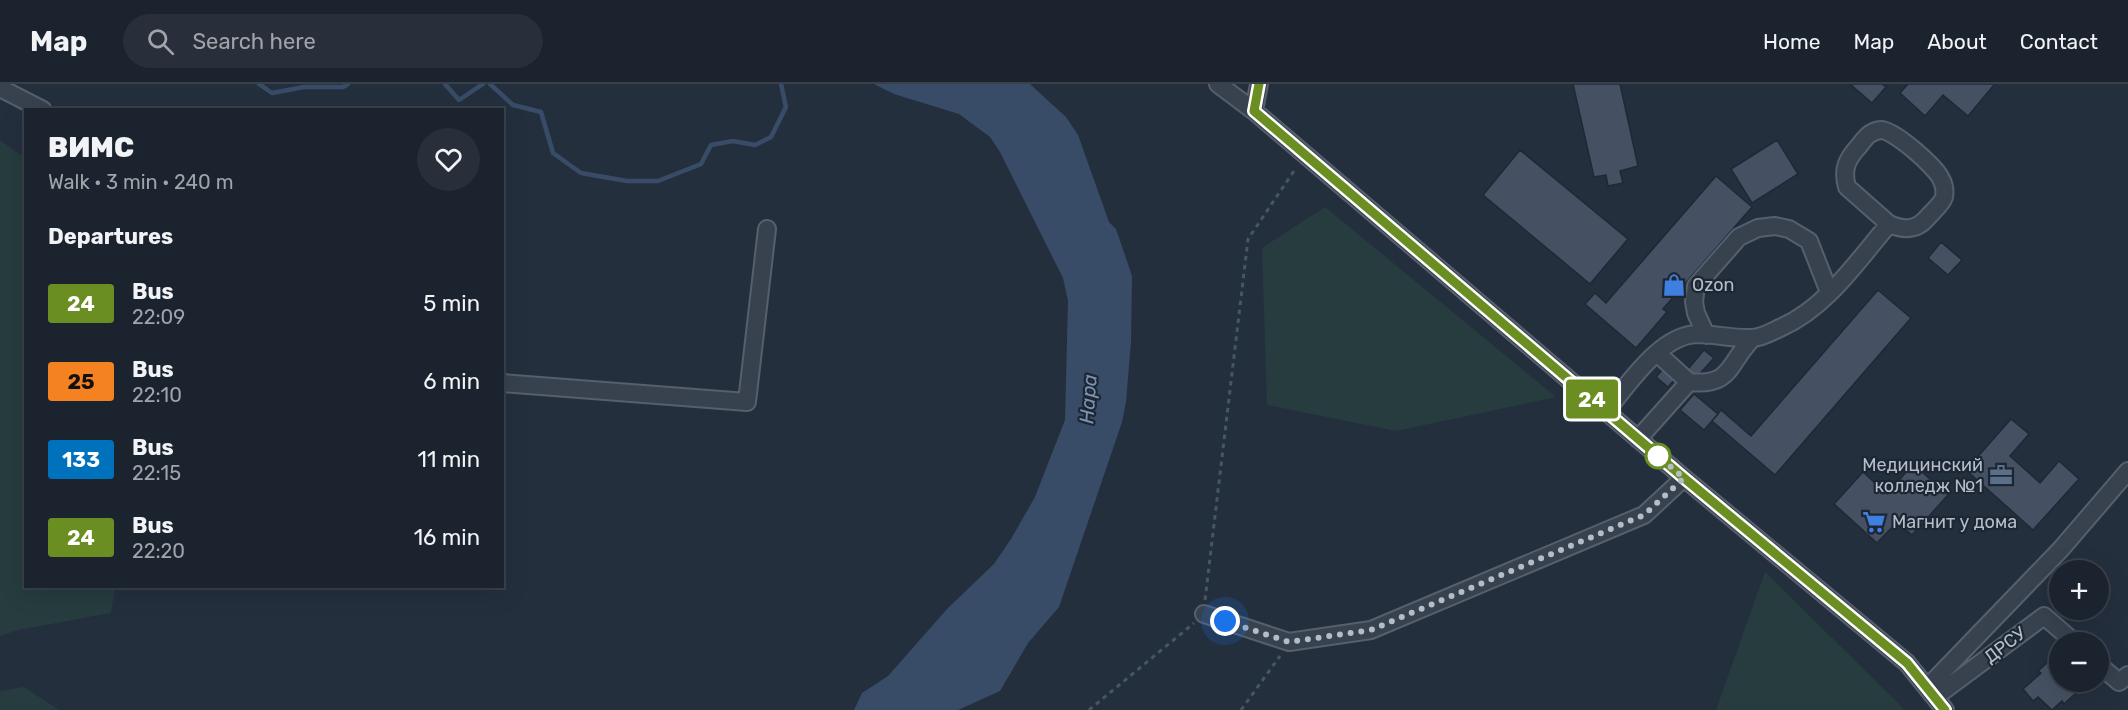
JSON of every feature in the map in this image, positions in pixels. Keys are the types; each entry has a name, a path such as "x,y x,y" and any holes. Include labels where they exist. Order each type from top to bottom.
{"street":[{"path":"1218,84 1254,111 1684,478 1907,663 1936,698 2128,471"},
{"path":"1254,111 1259,84"},
{"path":"0,88 38,108"},
{"path":"1880,130 1893,134 1936,170 1941,178 1944,192 1943,200 1917,226 1899,228 1889,224 1847,187 1844,172 1849,158 1868,135 1880,130"},
{"path":"1657,353 1689,382 1702,383 1720,378 1734,365 1744,347 1753,338 1796,320 1829,292 1889,224"},
{"path":"1706,335 1696,313 1694,302 1696,286 1739,237 1758,228 1775,226 1789,229 1809,241 1829,292"},
{"path":"504,383 747,402 767,229"},
{"path":"1606,411 1657,353 1682,337 1696,334 1753,338"},
{"path":"1638,439 1689,382"},
{"path":"1204,614 1289,642 1371,630 1644,515 1684,478"},
{"name":"ДРСУ","path":"1936,698 2044,616 2062,632"},
{"path":"2109,672 2125,683"}],"path":[{"path":"1089,710 1204,614 1248,239 1297,166"},
{"path":"1242,710 1289,642"}],"green space":[{"path":"0,140 24,157 24,588 115,588 111,613 18,630 0,636"},
{"path":"1325,207 1556,397 1396,431 1267,405 1262,248"},
{"path":"1765,572 1897,702 1904,710 1716,710"},
{"path":"24,687 59,710 0,710 0,691"}],"water":[{"name":"Нара","path":"874,84 1030,84 1066,117 1078,135 1109,222 1116,229 1132,276 1131,341 1122,422 1059,607 1028,643 1000,691 958,710 854,710 862,693 888,676 948,608 994,564 1035,497 1065,420 1068,301 1063,278 1000,152 990,137 959,114 894,94"}],"building":[{"path":"1573,84 1620,84 1638,166 1620,171 1623,183 1608,186 1606,175 1594,177"},
{"path":"1850,84 1882,84 1886,87 1872,103"},
{"path":"1908,84 1994,85 1968,116 1943,95 1925,116 1900,93"},
{"path":"1777,140 1798,174 1752,203 1731,169"},
{"path":"1520,150 1628,239 1590,284 1483,195"},
{"path":"1716,176 1752,207 1663,309 1667,312 1636,348 1585,304 1595,293 1606,303"},
{"path":"1941,242 1962,260 1948,275 1928,258"},
{"path":"1878,290 1911,318 1775,475 1712,421 1721,410 1751,436"},
{"path":"1704,350 1714,358 1697,377 1688,369"},
{"path":"1664,368 1676,378 1668,387 1656,377"},
{"path":"1694,394 1718,414 1704,430 1680,410"},
{"name":"Медицинский колледж №1","path":"2011,419 2029,434 2010,456 2040,483 2059,461 2079,479 2033,530 1966,470"},
{"path":"1913,464 1948,495 1912,535 1897,522 1877,543 1834,504 1863,472 1887,494"},
{"path":"2049,661 2049,692 2076,693 2064,704 2062,701 2052,710 2038,697 2033,701 2023,689 2041,673 2038,671"}],"waterway":[{"path":"259,84 272,93 304,87 343,87 348,84"},
{"path":"445,84 459,100 483,84"},
{"path":"490,84 513,105 541,112 553,153 581,173 627,181 658,181 701,164 711,145 733,141 755,145 771,137 786,107 781,84"}],"bus line":[{"name":"24","path":"1259,84 1254,111 1684,478 1907,663 1945,710"}],"place":[{"name":"Ozon","path":"1674,285"},
{"name":"Медицинский колледж №1","path":"2001,475"},
{"name":"Магнит у дома","path":"1874,522"}],"route":[{"path":"1225,621 1289,642 1371,630 1644,515 1684,478 1658,456"}]}
